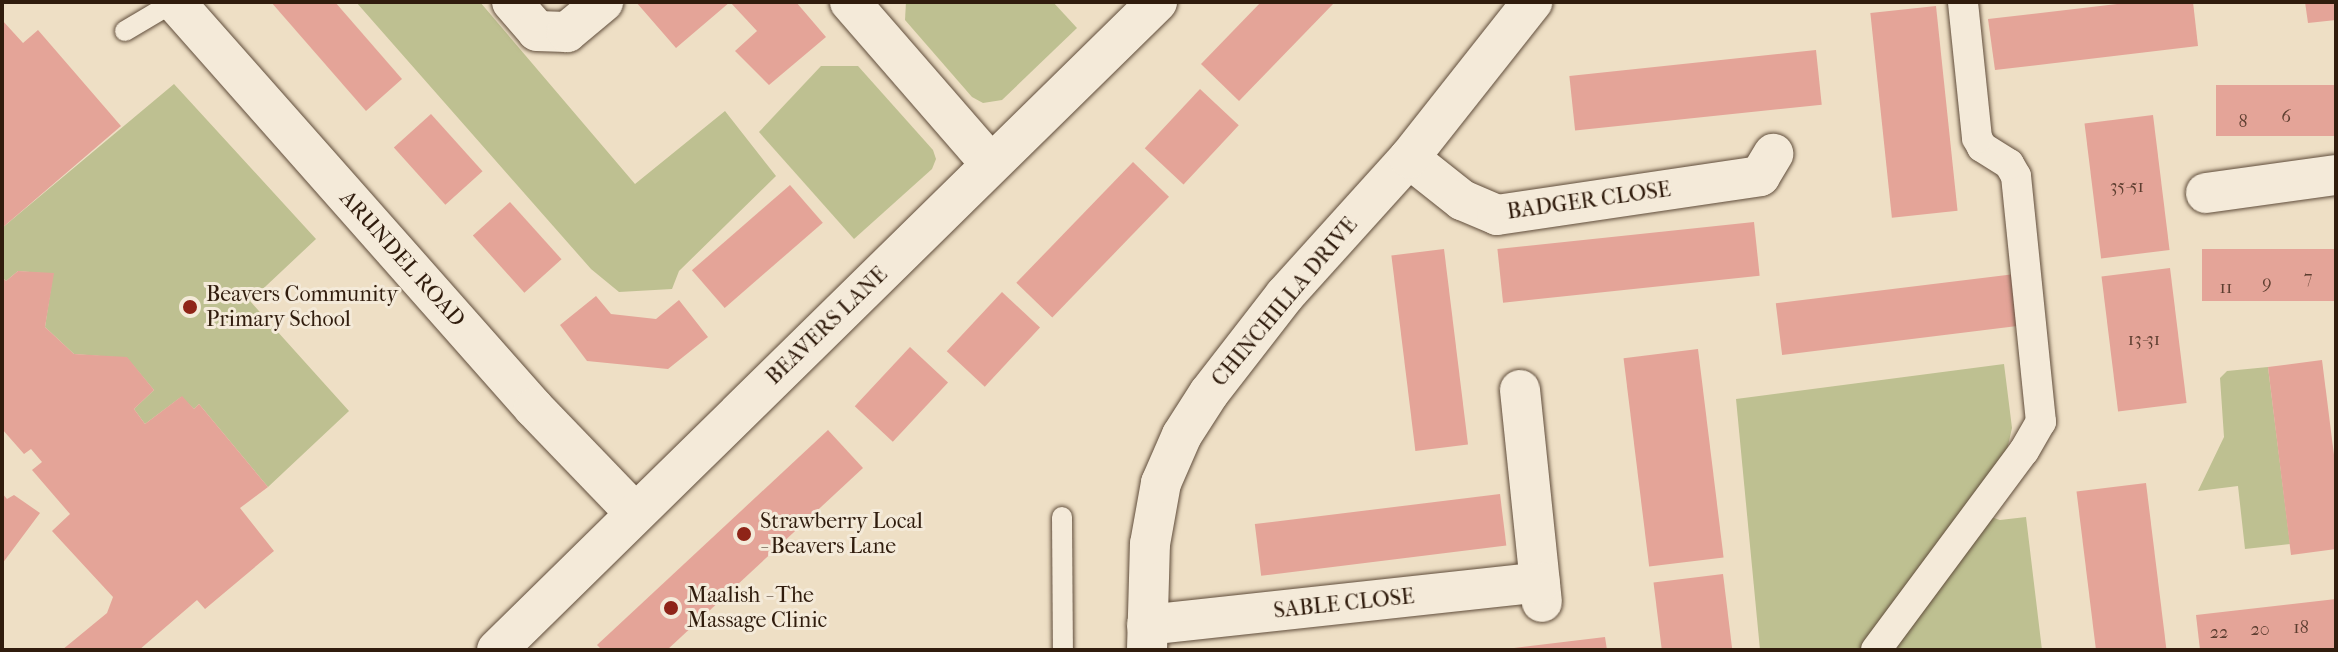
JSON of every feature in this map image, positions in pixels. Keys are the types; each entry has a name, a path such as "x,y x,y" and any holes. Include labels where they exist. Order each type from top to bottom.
{"street":[{"name":"ARUNDEL ROAD","path":"174,2 534,408 634,512"},
{"path":"512,2 537,31 567,32 603,2"},
{"path":"850,2 990,163"},
{"name":"BEAVERS LANE","path":"497,650 634,512 1157,2"},
{"name":"CHINCHILLA DRIVE","path":"1147,638 1150,544 1161,483 1182,435 1209,393 1285,295 1409,158 1532,2"},
{"path":"1876,650 2024,451 2041,422 2016,176 2009,164 1982,147 1977,138 1963,2"},
{"name":"BADGER CLOSE","path":"1409,158 1462,200 1497,215 1760,176 1773,154"},
{"path":"2206,193 2336,175"},
{"name":"SABLE CLOSE","path":"1147,638 1541,592 1520,390"}],"lane":[{"path":"125,31 174,2"},
{"path":"1062,517 1063,650"}],"green space":[{"path":"356,2 480,2 635,184 725,111 776,176 679,271 672,289 619,292 591,269"},
{"path":"906,2 1053,2 1077,28 1002,100 983,103 972,97 905,20"},
{"path":"821,66 858,66 933,150 936,159 932,169 854,239 759,132"},
{"path":"174,84 316,239 250,301 349,411 268,487 199,404 194,409 181,397 145,424 134,409 154,390 127,358 74,354 45,327 53,274 18,271 6,281 2,277 2,228"},
{"path":"2004,364 2012,428 2007,450 1862,650 1760,650 1736,399"},
{"path":"2268,367 2290,544 2245,549 2238,486 2198,491 2224,437 2220,378 2227,371"},
{"path":"1988,516 2000,520 2026,517 2042,650 1900,650 1894,644"}],"building":[{"path":"271,2 335,2 402,79 366,111"},
{"path":"636,2 730,2 676,48"},
{"path":"730,2 796,2 826,37 769,85 735,51 757,31"},
{"path":"1261,2 1335,2 1239,101 1201,64"},
{"path":"2134,2 2193,2 2198,46 1995,70 1988,19"},
{"path":"2305,2 2336,2 2336,20 2308,23"},
{"path":"1936,6 1958,211 1892,218 1870,13"},
{"path":"2,20 23,43 38,30 121,126 2,228"},
{"path":"1816,50 1822,105 1575,131 1569,76"},
{"path":"2216,85 2336,85 2336,136 2216,136"},
{"path":"1200,89 1239,125 1184,184 1145,148"},
{"path":"431,114 483,171 445,205 394,147"},
{"path":"2153,115 2170,250 2101,258 2085,123"},
{"path":"1133,162 1169,197 1052,318 1016,283"},
{"path":"790,185 823,223 725,308 692,270"},
{"path":"510,202 562,259 524,293 473,235"},
{"path":"1754,222 1760,276 1503,303 1497,249"},
{"path":"1444,249 1468,445 1415,451 1391,255"},
{"path":"2202,249 2336,249 2336,301 2202,301"},
{"path":"2170,268 2187,403 2118,411 2102,276"},
{"path":"18,271 54,273 45,327 74,354 127,357 154,390 134,409 145,424 182,396 194,409 199,404 268,487 240,508 274,551 205,609 197,600 139,650 62,650 107,613 113,597 52,531 70,514 32,470 42,462 31,449 24,454 2,429 2,277 6,281"},
{"path":"2015,274 2021,326 1782,355 1776,303"},
{"path":"1002,292 1040,327 985,387 947,351"},
{"path":"596,296 611,314 656,319 679,300 708,337 668,369 587,361 560,325"},
{"path":"910,347 948,382 893,442 855,406"},
{"path":"1698,349 1724,557 1649,567 1624,358"},
{"path":"2322,360 2336,471 2336,549 2291,555 2268,367"},
{"path":"828,430 863,468 667,650 602,650 597,645"},
{"path":"2146,483 2166,650 2096,650 2077,492"},
{"path":"2,493 7,499 14,495 40,513 2,564"},
{"path":"1500,494 1506,546 1261,576 1255,524"},
{"path":"1723,574 1732,650 1662,650 1654,583"},
{"path":"2336,599 2336,650 2200,650 2196,615"},
{"path":"1605,637 1607,650 1514,650 1514,648"}],"place":[{"name":"Beavers Community Primary School","path":"190,307"},
{"name":"Strawberry Local - Beavers Lane","path":"744,534"},
{"name":"Maalish - The Massage Clinic","path":"671,608"}]}
